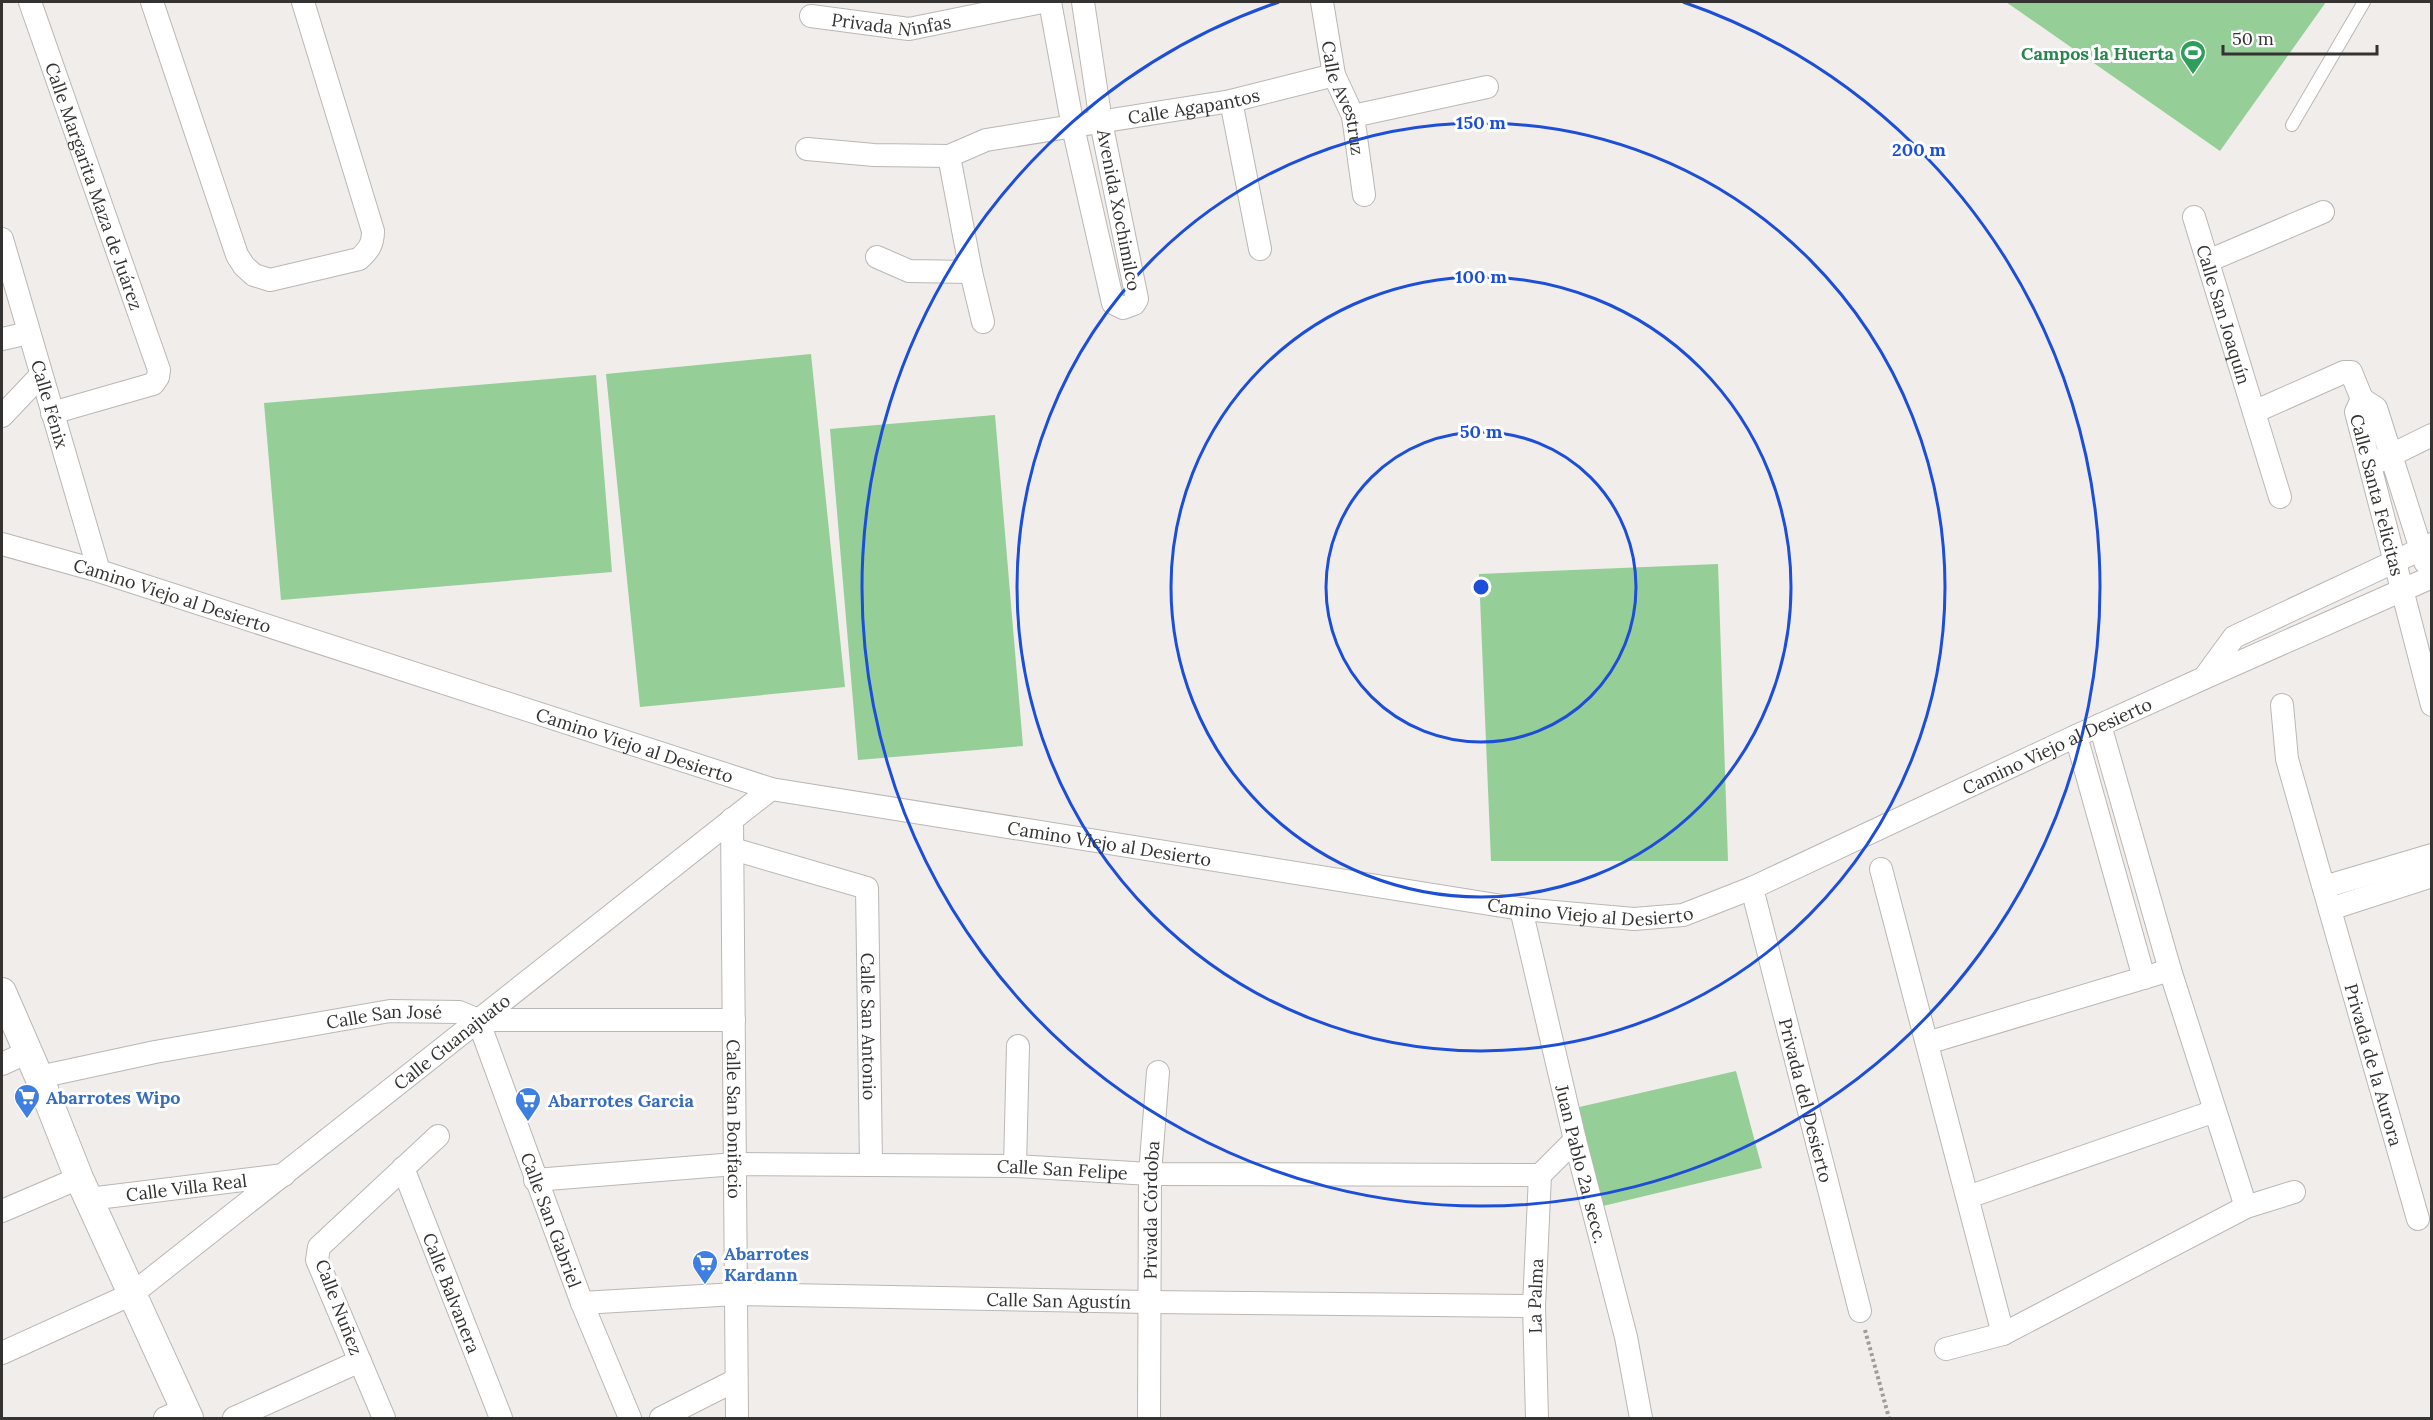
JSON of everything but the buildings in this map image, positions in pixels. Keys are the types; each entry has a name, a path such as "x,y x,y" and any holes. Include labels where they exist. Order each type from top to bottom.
{"street":[{"name":"Calle Margarita Maza de Juárez","path":"30,2 159,370 158,377 153,384 52,413"},
{"path":"152,2 237,255 254,275 270,280 359,259 369,250 373,242 373,231 303,2"},
{"name":"Privada Ninfas","path":"811,16 909,29 1042,2"},
{"name":"Avenida Xochimilco","path":"1050,2 1073,127 1113,303 1117,306 1129,307 1137,298 1101,122 1083,2"},
{"name":"Calle Avestruz","path":"1322,2 1334,75 1353,116 1364,195"},
{"name":"Calle Agapantos","path":"949,156 986,140 1231,101 1334,75"},
{"path":"1353,116 1487,87"},
{"path":"1231,101 1260,249"},
{"path":"807,149 874,155 949,156 983,322"},
{"path":"2208,261 2323,212"},
{"name":"Calle San Joaquín","path":"2194,217 2280,497"},
{"name":"Calle Fénix","path":"2,239 5,264 29,333 99,572"},
{"path":"877,257 909,271 971,272"},
{"path":"2,339 29,333"},
{"name":"Calle Santa Felicitas","path":"2254,411 2344,372 2351,372 2362,399 2376,408 2380,460 2396,561 2432,705"},
{"path":"2,416 41,375"},
{"path":"2380,460 2432,435"},
{"name":"Calle Santa Felicitas","path":"2380,460 2426,546 2431,579"},
{"name":"Camino Viejo al Desierto","path":"2,543 99,572 771,789 1521,909 1634,919 1683,915 1752,888 2100,725 2403,589 2431,579"},
{"name":"Camino Viejo al Desierto","path":"2204,678 2234,637 2426,546"},
{"name":"Privada de la Aurora","path":"2282,705 2287,759 2418,1219"},
{"path":"2100,725 2170,970 2246,1207"},
{"path":"2076,736 2144,978"},
{"name":"Calle Guanajuato","path":"2,1353 132,1294 771,789"},
{"name":"Calle San Bonifacio","path":"732,819 737,1419"},
{"name":"Calle San Antonio","path":"733,849 867,888 871,1165"},
{"path":"2324,886 2432,855"},
{"path":"1881,868 2003,1334"},
{"path":"2330,909 2432,876"},
{"name":"Privada del Desierto","path":"1752,888 1860,1311"},
{"name":"Juan Pablo 2a. secc.","path":"1521,909 1575,1140 1626,1337 1641,1419"},
{"path":"1927,1043 2170,970"},
{"path":"2,992 84,1189 132,1294 180,1415"},
{"name":"Calle San José","path":"39,1077 155,1052 390,1011 459,1012 478,1020 734,1020"},
{"name":"Calle San Gabriel","path":"478,1020 582,1303 630,1419"},
{"path":"1016,1166 1018,1046"},
{"path":"2,1065 28,1052"},
{"name":"Privada Córdoba","path":"1149,1419 1150,1174 1158,1072"},
{"path":"1968,1197 2215,1110"},
{"name":"Calle Nuñez","path":"384,1419 317,1260 319,1247 438,1136"},
{"path":"1540,1175 1575,1140"},
{"name":"Calle San Felipe","path":"536,1180 735,1164 1016,1166 1150,1174 1540,1175"},
{"name":"Calle Balvanera","path":"403,1168 501,1419"},
{"name":"Calle Villa Real","path":"2,1211 84,1189 284,1174"},
{"name":"La Palma","path":"1538,1419 1534,1306 1540,1175"},
{"path":"1946,1348 2003,1334 2246,1207 2295,1192"},
{"name":"Calle San Agustín","path":"582,1303 736,1294 1148,1302 1534,1306"},
{"path":"234,1419 272,1411 360,1361"},
{"path":"661,1419 736,1380"}],"lane":[{"path":"2292,125 2364,2"}],"path":[{"path":"1860,1311 1889,1419"}],"green space":[{"name":"Campos la Huerta","path":"2006,2 2326,2 2220,151"},
{"path":"811,354 845,687 640,707 606,374"},
{"path":"596,375 612,572 281,600 264,403"},
{"path":"995,415 1023,746 858,760 830,429"},
{"path":"1718,564 1728,861 1491,861 1479,574"},
{"path":"1736,1071 1762,1168 1603,1206 1575,1108"}],"place":[{"name":"Campos la Huerta","path":"2193,76"},
{"name":"Abarrotes Wipo","path":"27,1120"},
{"name":"Abarrotes Garcia","path":"528,1123"},
{"name":"Abarrotes Kardann","path":"705,1286"}]}
